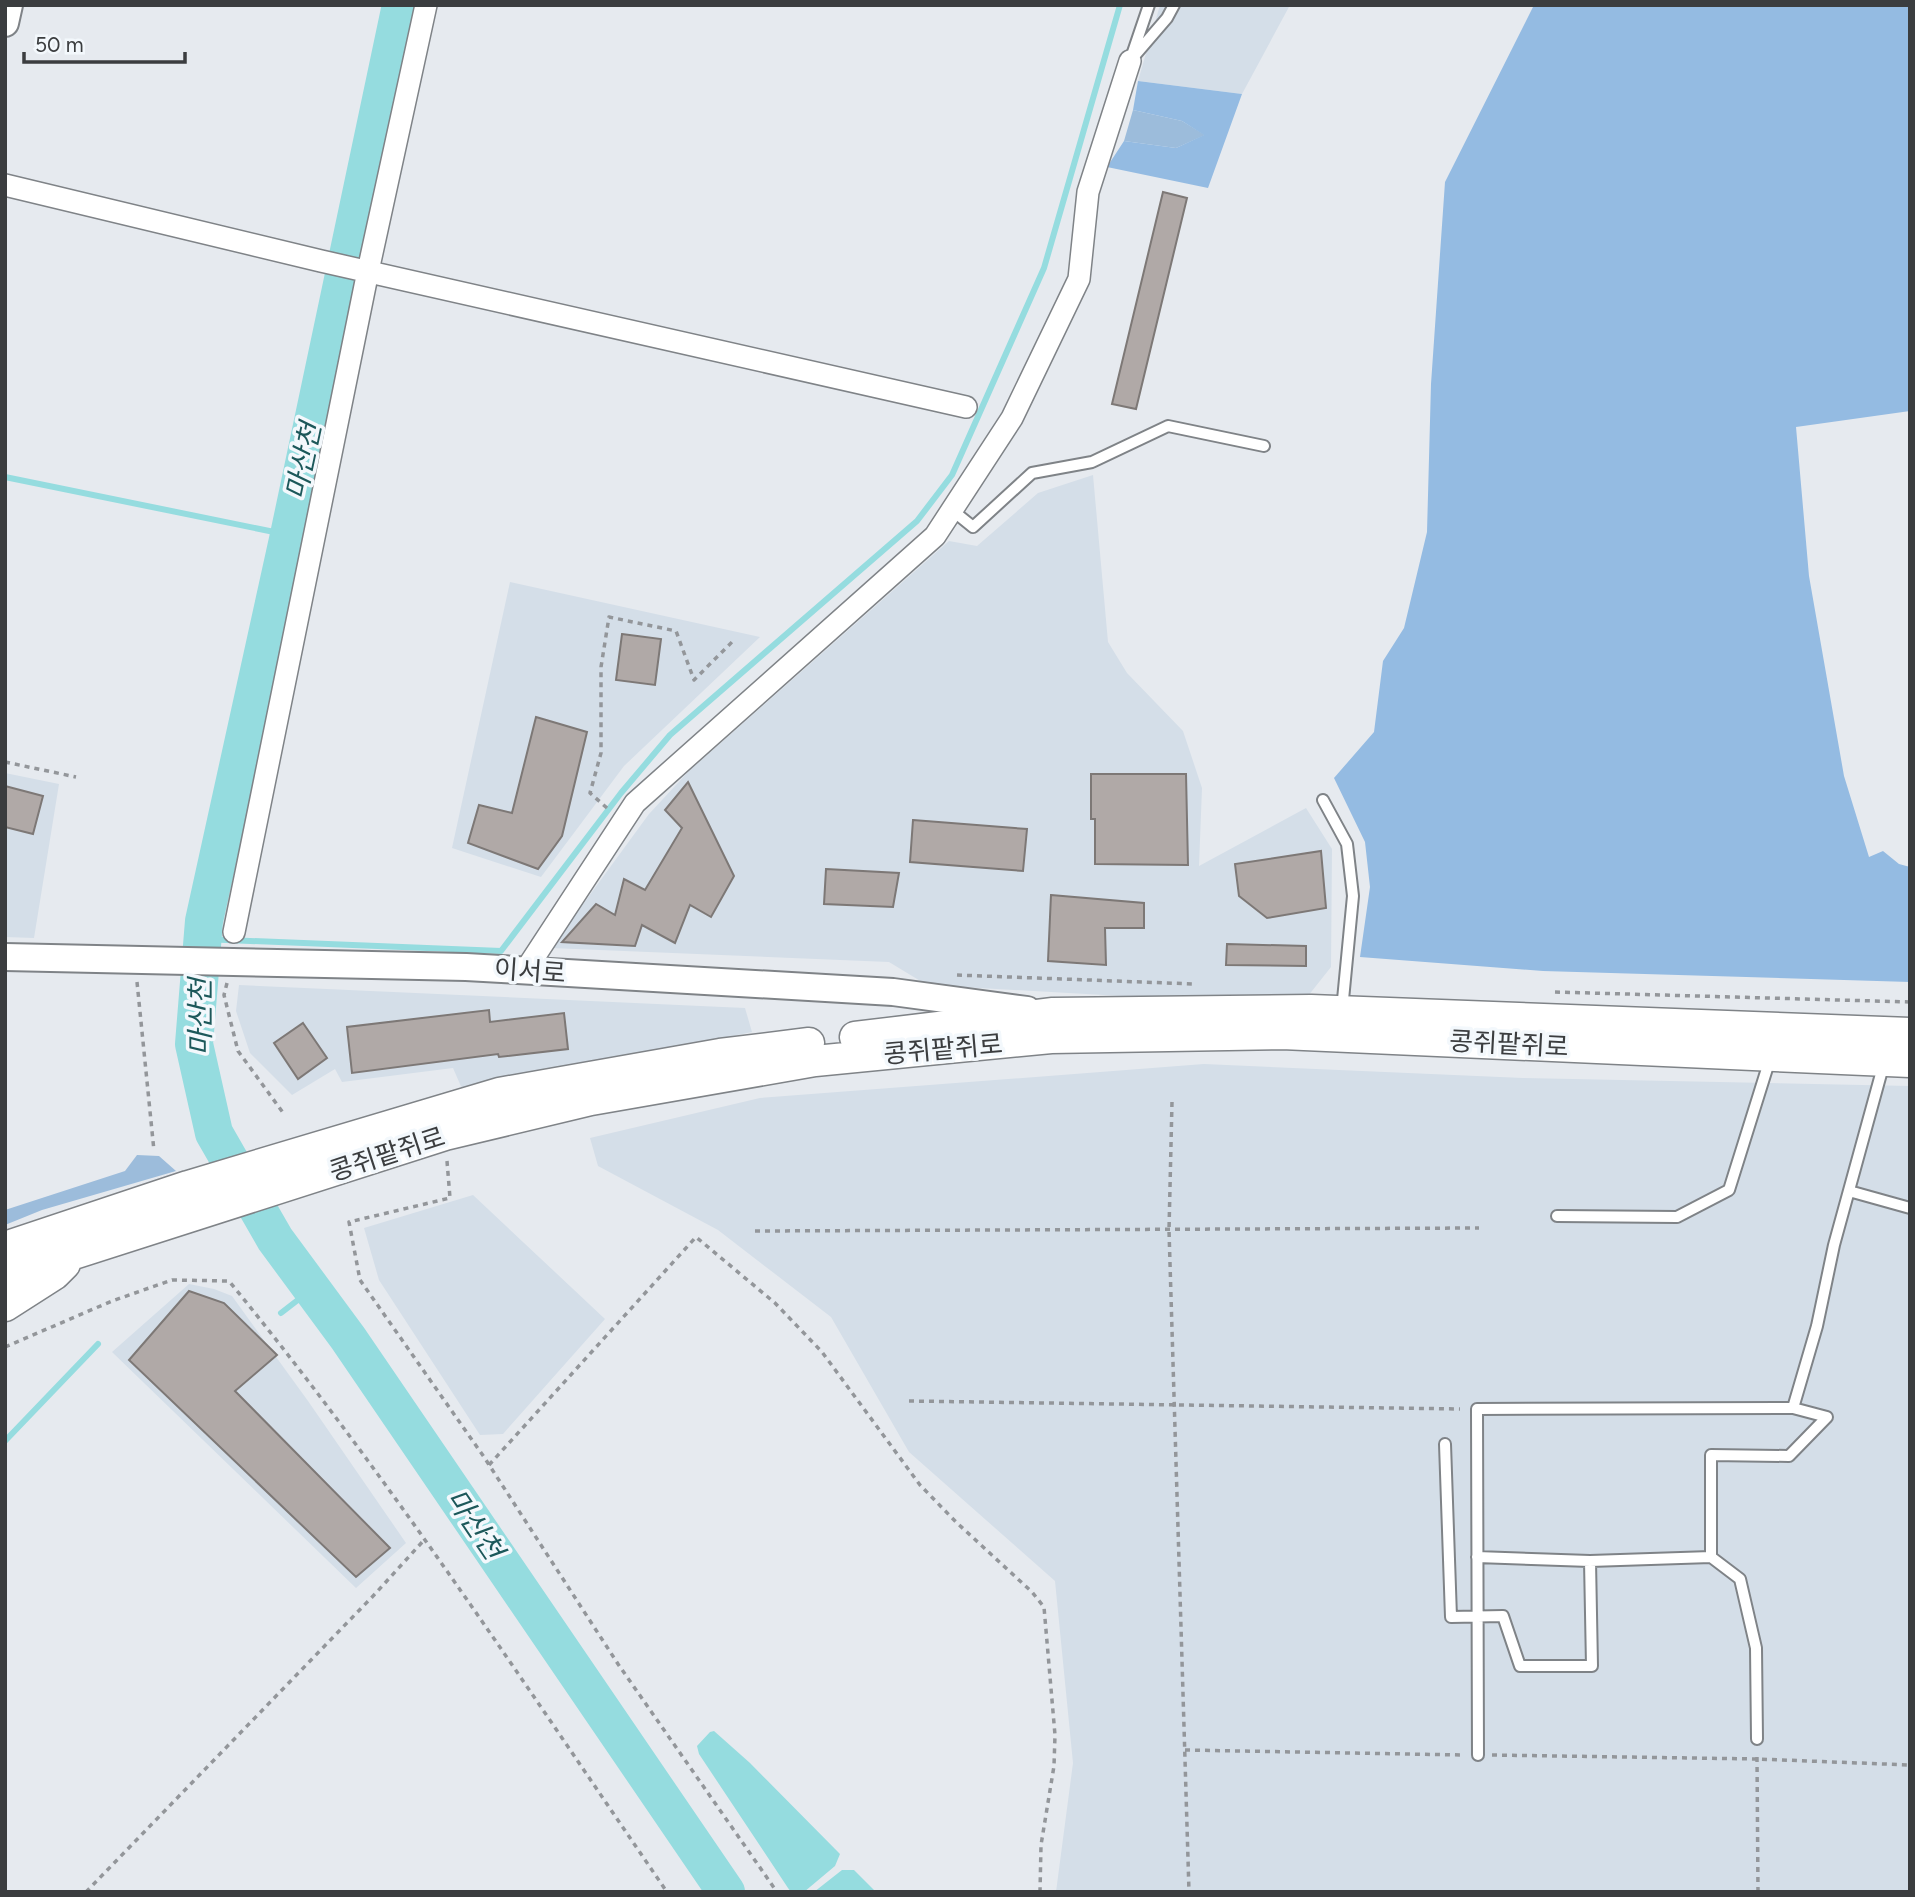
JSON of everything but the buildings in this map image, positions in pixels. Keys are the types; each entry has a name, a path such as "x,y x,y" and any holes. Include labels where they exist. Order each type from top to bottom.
{"main road":[{"name":"콩쥐팥쥐로","path":"292,1170 499,1093 720,1054 1053,1013 1342,1011 1910,1033"},
{"name":"콩쥐팥쥐로","path":"5,1247 194,1199 292,1170 591,1100 815,1061 1051,1038 1282,1034 1897,1061"},
{"name":"콩쥐팥쥐로","path":"5,1276 77,1252 194,1199"},
{"path":"5,1306 55,1274 77,1252"}],"street":[{"path":"5,23 9,5"},
{"path":"234,932 361,270 426,5"},
{"path":"524,971 635,803 935,536 1012,418 1079,279 1088,192 1130,61"},
{"path":"5,185 321,261 966,407"},
{"name":"이서로","path":"5,957 466,967 893,992 1053,1013"}],"lane":[{"path":"1130,61 1149,5"},
{"path":"1130,61 1167,18 1174,5"},
{"path":"952,510 973,527 1032,473 1092,462 1168,426 1264,446"},
{"path":"1323,800 1347,844 1353,896 1342,1011"},
{"path":"1557,1216 1677,1217 1729,1190 1771,1056"},
{"path":"1793,1408 1817,1326 1834,1245 1849,1191 1897,1061"},
{"path":"1849,1191 1910,1208"},
{"path":"1478,1755 1476,1409 1793,1408 1827,1417 1789,1456 1711,1455 1711,1557"},
{"path":"1445,1444 1451,1617 1503,1616 1520,1666 1592,1666 1590,1561"},
{"path":"1477,1557 1590,1561 1711,1557 1740,1579 1756,1648 1757,1739"}],"path":[{"path":"598,800 590,793 601,753 601,667 609,617 676,631 694,680 733,641"},
{"path":"5,762 76,777"},
{"path":"135,960 154,1151"},
{"path":"225,963 224,995 237,1051 284,1114"},
{"path":"955,975 1196,984"},
{"path":"1545,992 1910,1002"},
{"path":"1172,1102 1169,1230 1189,1892"},
{"path":"445,1135 450,1198 349,1222 360,1280 489,1465 618,1664 777,1892"},
{"path":"755,1231 1479,1228"},
{"path":"489,1465 696,1237 775,1303 822,1352 920,1485 1032,1592 1044,1607 1055,1735 1054,1766 1041,1845 1040,1892"},
{"path":"5,1347 112,1301 172,1280 229,1281 289,1355 425,1539 667,1892"},
{"path":"909,1401 1476,1409"},
{"path":"86,1892 425,1539"},
{"path":"1757,1739 1758,1892"},
{"path":"1185,1750 1757,1759 1910,1765"}],"shaded area":[{"path":"1160,5 1290,5 1242,94 1138,81"},
{"path":"1534,5 1910,5 1910,411 1796,427 1809,576 1844,776 1869,857 1883,851 1899,864 1910,867 1910,982 1543,971 1360,957 1370,887 1365,842 1334,778 1374,732 1383,661 1404,628 1427,532 1431,384 1445,182"},
{"path":"1138,81 1242,94 1208,188 1107,167 1124,141 1176,148 1204,135 1182,121 1133,110"},
{"path":"1133,110 1182,121 1205,135 1176,148 1124,141"},
{"path":"1093,475 1108,642 1127,673 1183,731 1202,788 1199,866 1306,808 1332,849 1331,967 1308,996 1139,997 927,985 889,962 551,948 649,814 688,772 949,541 977,546 1038,493"},
{"path":"510,582 760,637 624,766 541,877 452,848"},
{"path":"5,773 59,784 34,938 5,937"},
{"path":"239,985 745,1008 752,1032 463,1091 453,1068 342,1082 335,1069 292,1095 250,1053 236,1011"},
{"path":"1204,1064 1523,1078 1910,1086 1910,1892 1056,1892 1073,1763 1055,1581 909,1452 831,1317 718,1230 598,1166 590,1138 760,1098"},
{"path":"137,1155 159,1156 176,1171 42,1210 5,1225 5,1210 125,1171"},
{"path":"473,1195 605,1319 503,1434 480,1435 379,1280 364,1228"},
{"path":"189,1284 232,1296 406,1543 356,1588 112,1352"},
{"path":"714,1731 750,1763 840,1854 835,1866 804,1892 791,1892 699,1754 697,1746"},
{"path":"842,1870 854,1870 876,1892 814,1892"}],"waterway":[{"name":"마산천","path":"401,5 204,921 194,1044 214,1133 275,1239 348,1338 726,1892"},
{"path":"203,939 501,951 621,793 670,735 917,521 952,475 1044,268 1120,5"},
{"path":"5,477 289,535"},
{"path":"281,1313 312,1289"},
{"path":"5,1441 98,1344"}]}
